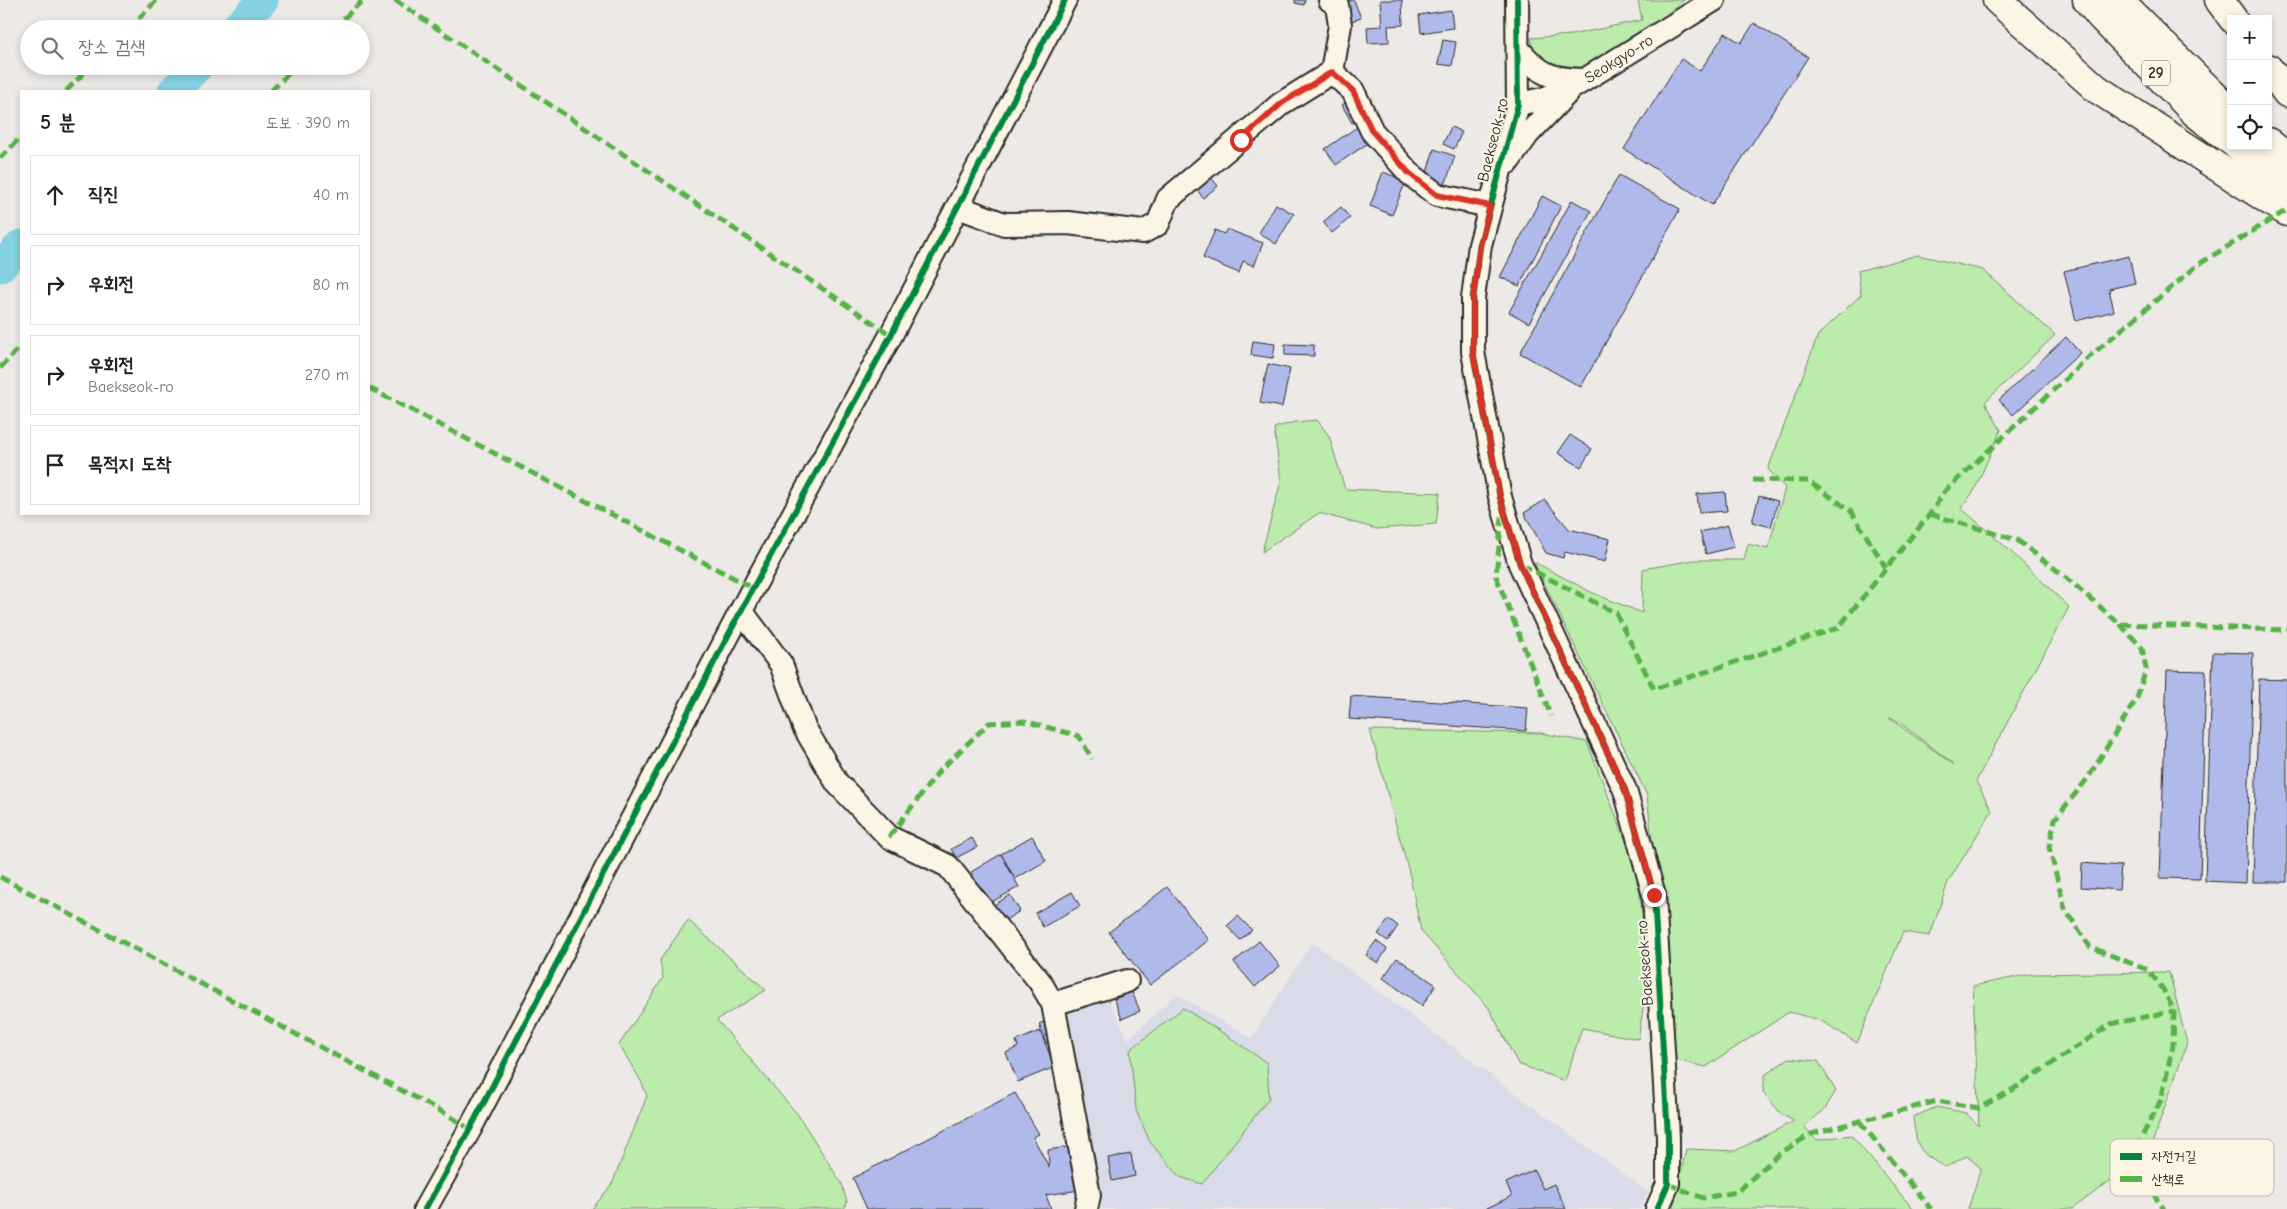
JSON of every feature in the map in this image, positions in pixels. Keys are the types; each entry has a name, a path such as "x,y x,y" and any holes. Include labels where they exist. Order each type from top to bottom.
{"highway":[{"path":"1997,0 2096,89 2287,212"},
{"name":"29","path":"2087,0 2101,17 2194,112 2227,138"},
{"name":"29","path":"2118,0 2227,108"},
{"path":"2219,0 2229,15"},
{"path":"2272,73 2287,93"},
{"path":"2272,145 2287,157"},
{"path":"2242,150 2287,186"}],"street":[{"path":"425,1209 470,1130 742,612 958,207 1064,0"},
{"path":"958,207 1004,224 1068,223 1142,232 1158,224 1168,199 1282,103 1332,72 1340,25 1337,5 1330,0"},
{"name":"Baekseok-ro","path":"1517,0 1518,104 1480,245 1473,298 1473,352 1500,497 1520,564 1625,790 1654,895 1668,1137 1668,1184 1657,1209"},
{"name":"Seokgyo-ro","path":"1518,104 1544,99 1579,83 1714,0"},
{"path":"1518,49 1542,73 1579,83"},
{"path":"1332,72 1353,91 1372,131 1409,173 1437,195 1490,206"},
{"path":"1499,175 1518,146 1579,83"},
{"path":"742,612 781,664 804,727 837,783 890,837 948,866 1040,982 1053,1004 1089,1195 1086,1209"},
{"path":"1053,1004 1127,981"}],"shaded area":[{"path":"1312,942 1648,1192 1640,1209 1096,1209 1063,1013 1107,996 1128,1040 1176,994 1252,1038"}],"green space":[{"path":"1638,0 1684,0 1643,34 1585,74 1556,71 1542,64 1537,58 1531,38 1571,35 1642,20"},
{"path":"1918,255 1983,270 2055,335 1985,402 2001,430 1974,491 1961,508 2007,548 2069,607 1976,781 1992,811 1948,882 1930,936 1903,932 1857,1043 1820,1020 1789,1012 1706,1067 1676,1060 1647,795 1534,562 1593,593 1642,613 1643,569 1694,560 1744,560 1748,544 1768,549 1785,488 1768,469 1818,335 1861,295 1858,271","holes":["1889,718 1896,720 1954,764"]},
{"path":"1317,420 1329,436 1345,489 1440,493 1436,524 1377,529 1319,513 1262,552 1281,481 1274,428 1295,422"},
{"path":"1370,730 1541,733 1587,742 1638,872 1648,979 1638,1039 1582,1028 1565,1081 1518,1064 1489,1008 1421,931 1409,872"},
{"path":"688,920 766,990 717,1020 798,1115 842,1184 847,1203 844,1209 592,1209 612,1184 647,1096 641,1081 619,1045 663,978 660,960"},
{"path":"2169,972 2187,1043 2154,1139 2110,1139 2110,1181 2072,1209 1968,1209 1981,1168 1967,1156 1945,1167 1929,1157 1920,1148 1913,1117 1937,1107 1966,1113 1979,1126 1973,986 2031,974"},
{"path":"1183,1008 1267,1063 1269,1098 1202,1184 1180,1177 1150,1142 1136,1110 1130,1050"},
{"path":"1789,1058 1818,1061 1836,1091 1824,1110 1804,1126 1816,1140 1851,1135 1913,1209 1673,1209 1686,1149 1735,1151 1794,1121 1782,1115 1763,1092 1765,1075"}],"building":[{"path":"1295,0 1305,0 1304,5 1295,3"},
{"path":"1354,0 1361,18 1352,21 1344,1"},
{"path":"1380,0 1402,0 1403,25 1388,26 1389,42 1368,43 1367,27 1382,26"},
{"path":"1451,10 1453,28 1421,33 1419,15"},
{"path":"1754,23 1808,57 1712,205 1624,149 1681,59 1700,71 1725,33 1741,43"},
{"path":"1443,40 1456,42 1452,66 1438,64"},
{"path":"1350,100 1361,118 1352,123 1342,105"},
{"path":"1360,125 1371,141 1336,165 1325,149"},
{"path":"1451,127 1462,132 1454,149 1443,144"},
{"path":"1434,149 1455,156 1445,185 1425,179"},
{"path":"1383,172 1406,181 1392,215 1370,206"},
{"path":"1209,175 1218,186 1203,198 1195,187"},
{"path":"1619,175 1680,209 1581,387 1520,353"},
{"path":"1542,196 1561,206 1519,286 1500,277"},
{"path":"1572,200 1591,211 1529,323 1509,312"},
{"path":"1276,204 1294,214 1276,244 1259,233"},
{"path":"1341,207 1350,218 1332,233 1323,222"},
{"path":"1227,229 1263,243 1254,266 1243,261 1239,273 1203,258 1215,230 1224,234"},
{"path":"2129,256 2135,283 2109,289 2114,311 2076,321 2064,271"},
{"path":"2066,337 2080,353 2013,415 1999,400"},
{"path":"1253,341 1275,344 1273,358 1251,355"},
{"path":"1285,344 1314,345 1314,356 1285,355"},
{"path":"1268,364 1290,369 1282,407 1260,403"},
{"path":"1570,435 1592,449 1581,467 1558,453"},
{"path":"1725,492 1727,511 1699,513 1697,494"},
{"path":"1759,496 1778,501 1771,527 1752,522"},
{"path":"1545,500 1569,529 1610,539 1605,562 1565,552 1563,558 1546,553 1524,513"},
{"path":"1728,525 1734,547 1706,554 1700,532"},
{"path":"2213,652 2253,653 2246,883 2205,881"},
{"path":"2167,670 2206,671 2200,879 2160,878"},
{"path":"2259,679 2287,680 2287,882 2253,882"},
{"path":"1351,696 1528,708 1526,731 1349,719"},
{"path":"1032,836 1046,861 1015,879 1001,854"},
{"path":"972,838 977,847 956,858 951,849"},
{"path":"1001,854 1019,887 988,904 971,872"},
{"path":"2082,863 2121,866 2119,890 2081,887"},
{"path":"1167,887 1209,940 1150,985 1109,932"},
{"path":"1072,892 1080,906 1043,927 1035,913"},
{"path":"1010,895 1020,911 1004,921 994,905"},
{"path":"1238,916 1252,930 1240,940 1227,926"},
{"path":"1389,919 1398,926 1388,941 1378,934"},
{"path":"1259,941 1280,966 1255,987 1234,962"},
{"path":"1376,941 1387,949 1378,963 1366,955"},
{"path":"1397,958 1436,985 1422,1006 1383,978"},
{"path":"1132,992 1140,1011 1122,1019 1114,999"},
{"path":"1046,1021 1054,1041 1046,1044 1039,1024"},
{"path":"1040,1031 1055,1067 1018,1082 1006,1053 1018,1047 1016,1041"},
{"path":"1015,1093 1039,1134 1033,1137 1049,1167 1048,1150 1074,1146 1080,1190 1046,1195 1051,1209 867,1209 853,1178"},
{"path":"1131,1154 1135,1176 1112,1181 1108,1158"},
{"path":"1534,1170 1543,1189 1554,1184 1566,1209 1485,1209 1512,1196 1506,1183"}],"waterway":[{"path":"244,20 263,0"},
{"path":"174,90 189,75"},
{"path":"0,267 20,246"}],"marked path":[{"path":"137,20 157,0"},
{"path":"342,20 363,0"},
{"path":"395,0 891,335"},
{"path":"67,90 82,75"},
{"path":"272,90 287,75"},
{"path":"0,158 20,138"},
{"path":"1522,565 1616,613 1654,689 1838,628 1930,514 1945,491 2089,357 2199,264 2287,210"},
{"path":"0,368 20,347"},
{"path":"370,389 753,588"},
{"path":"1753,480 1808,481 1851,511 1886,568"},
{"path":"1930,514 2017,540 2063,575 2120,624 2287,630"},
{"path":"1502,516 1496,576 1551,716"},
{"path":"2120,624 2142,648 2146,669 2137,698 2088,778 2055,819 2049,847 2065,909 2090,947 2148,970 2163,989 2174,1011 2173,1045 2161,1100 2141,1139"},
{"path":"889,837 939,771 989,723 1024,721 1079,736 1092,759"},
{"path":"0,877 448,1115 470,1129"},
{"path":"1668,1184 1703,1198 1737,1192 1779,1154 1811,1134 1937,1101 1979,1108 2012,1090 2111,1024 2174,1011"},
{"path":"1860,1122 1931,1209"},
{"path":"2155,1196 2164,1209"}],"cycle path":[{"path":"425,1209 470,1129 753,588 891,335 1065,0"},
{"path":"1517,0 1518,104 1480,245 1473,298 1473,352 1500,497 1520,564 1625,790 1654,895 1668,1137 1668,1184 1657,1209"}],"route":[{"path":"1241,140 1282,103 1332,72 1353,91 1372,131 1409,173 1437,195 1490,206 1480,245 1473,298 1473,352 1500,497 1520,564 1625,790 1654,895"}]}
